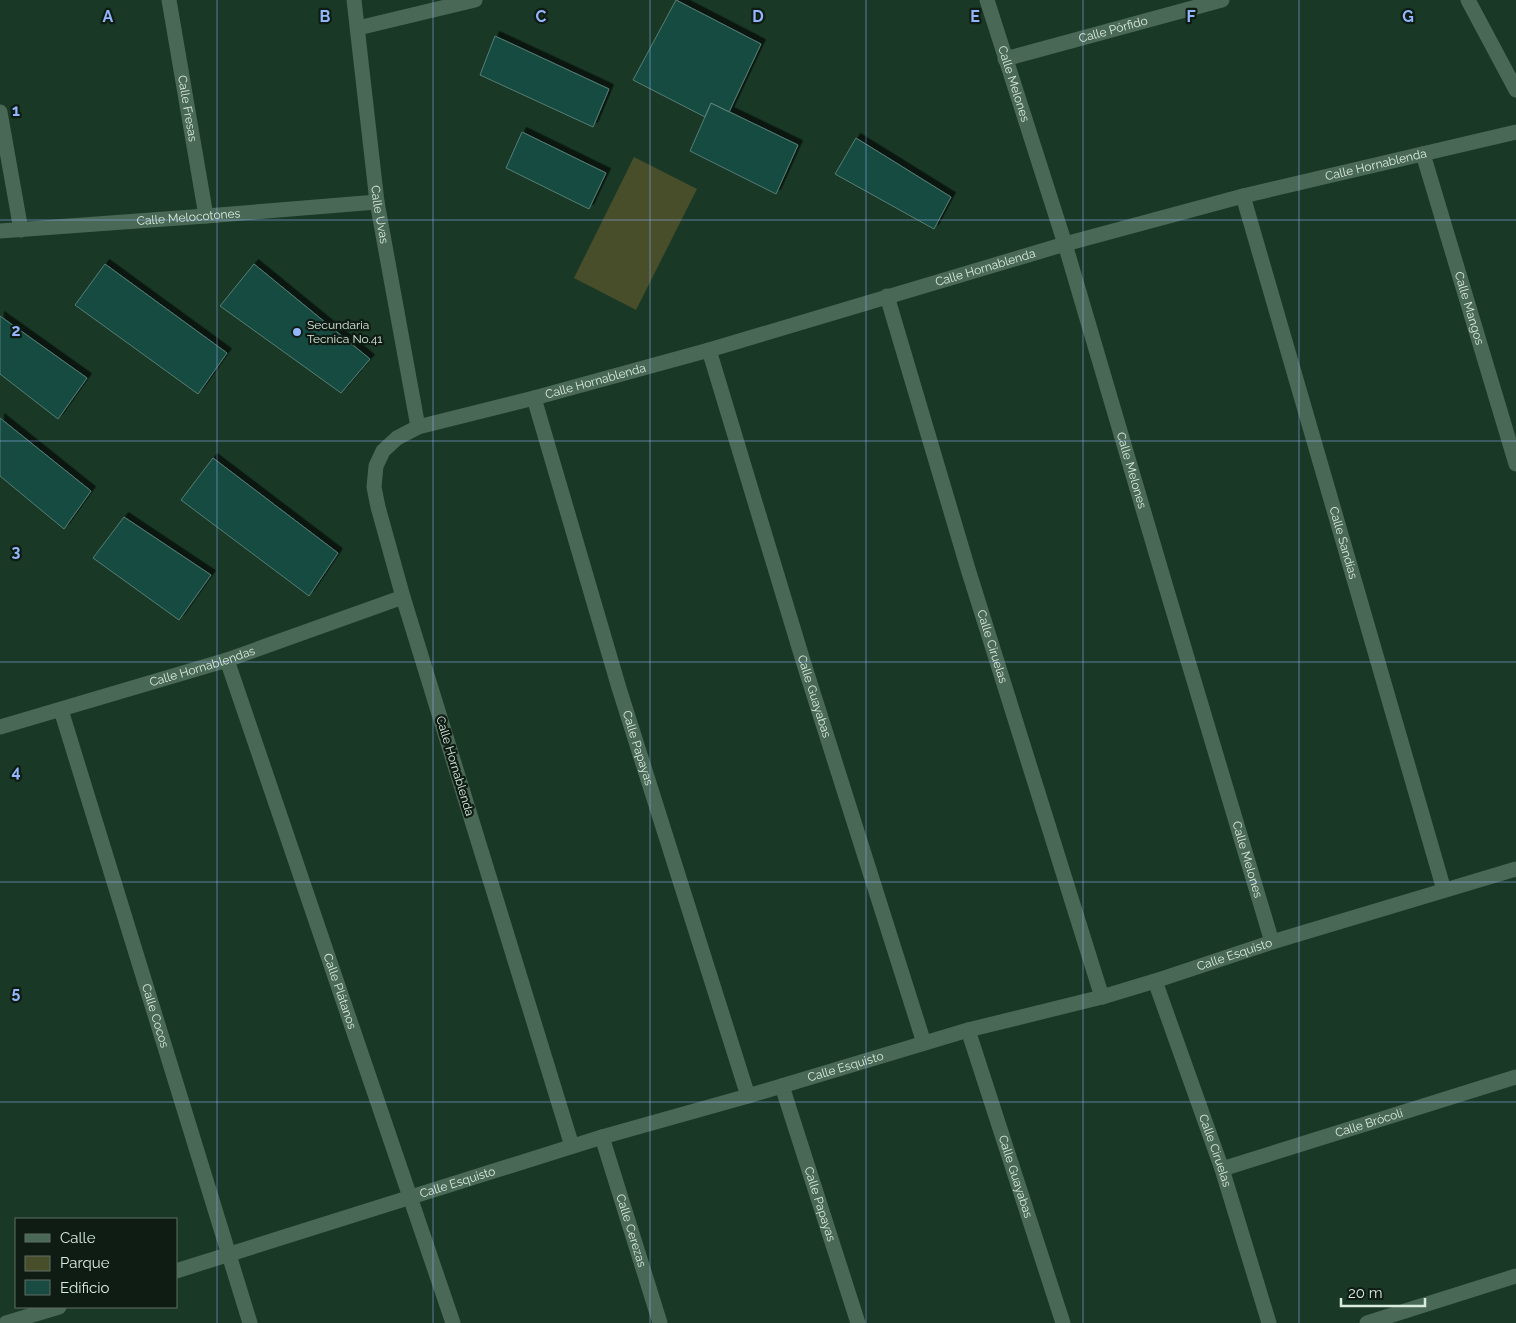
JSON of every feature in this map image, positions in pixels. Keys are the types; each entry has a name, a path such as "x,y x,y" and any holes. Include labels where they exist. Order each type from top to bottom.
{"street":[{"name":"Calle Fresas","path":"169,0 206,216"},
{"name":"Calle Uvas","path":"354,0 377,202 418,426"},
{"path":"358,28 475,0"},
{"name":"Calle Melones","path":"987,0 1065,244 1272,942"},
{"name":"Calle Pórfido","path":"1005,59 1222,0"},
{"path":"1468,0 1516,90"},
{"path":"0,112 21,230"},
{"name":"Calle Hornablenda","path":"572,1146 403,597 378,508 374,486 376,466 383,450 397,438 418,426 534,398 709,350 1065,244 1243,196 1516,132"},
{"name":"Calle Mangos","path":"1423,154 1516,464"},
{"name":"Calle Sandías","path":"1243,196 1444,890"},
{"name":"Calle Melocotones","path":"0,232 377,202"},
{"name":"Calle Ciruelas","path":"887,296 968,569 1102,997"},
{"name":"Calle Guayabas","path":"709,350 804,664 924,1043"},
{"name":"Calle Papayas","path":"534,398 619,688 748,1096"},
{"name":"Calle Hornablendas","path":"0,727 227,660 403,597"},
{"name":"Calle Plátanos","path":"227,660 453,1323"},
{"name":"Calle Cocos","path":"61,710 250,1323"},
{"name":"Calle Esquisto","path":"178,1270 602,1137 748,1096 968,1030 1102,997 1272,942 1516,869"},
{"name":"Calle Ciruelas","path":"1154,981 1222,1169 1269,1323"},
{"name":"Calle Guayabas","path":"968,1030 1063,1323"},
{"name":"Calle Brócoli","path":"1222,1169 1516,1077"},
{"name":"Calle Papayas","path":"782,1086 858,1323"},
{"name":"Calle Cerezas","path":"602,1137 660,1323"},
{"path":"1367,1323 1516,1276"},
{"path":"6,1323 56,1308"}],"green space":[{"path":"634,157 697,189 636,310 574,278"}],"building":[{"path":"676,0 761,44 729,112 711,103 705,117 633,80"},
{"path":"495,36 609,89 593,127 480,75"},
{"path":"711,103 798,145 776,194 690,151"},
{"path":"522,132 606,173 589,209 506,168"},
{"path":"856,138 951,197 934,229 835,174"},
{"path":"105,264 227,353 198,394 75,305"},
{"name":"Secundaria Tecnica No.41","path":"254,264 370,359 341,393 220,306"},
{"path":"0,316 87,378 58,419 0,374"},
{"path":"0,418 91,491 64,529 0,476"},
{"path":"213,458 338,553 309,596 181,500"},
{"path":"124,517 211,575 179,620 93,558"}],"place":[{"name":"Secundaria Tecnica No.41","path":"297,332"}]}
